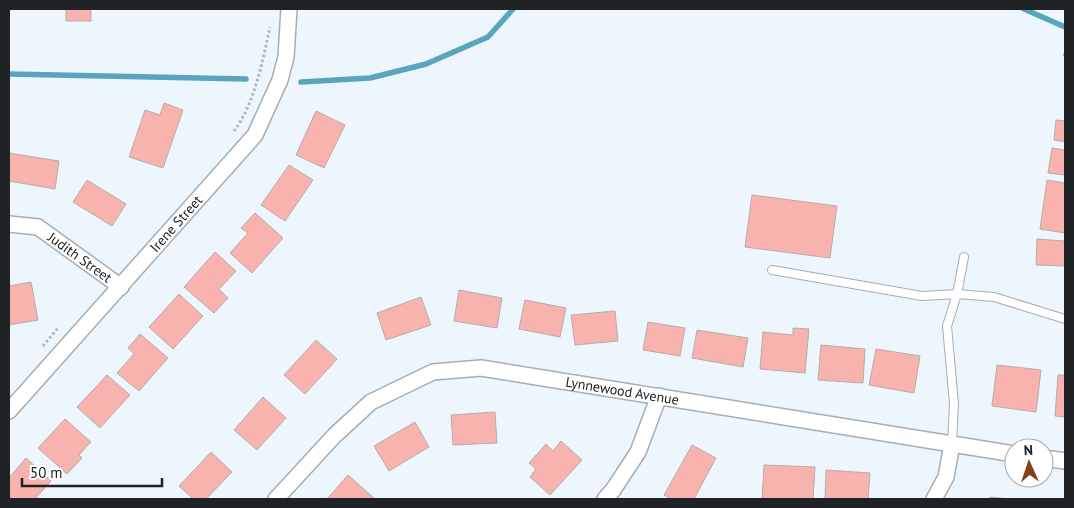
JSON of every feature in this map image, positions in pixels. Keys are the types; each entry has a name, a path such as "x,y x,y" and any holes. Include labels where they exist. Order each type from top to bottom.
{"street":[{"name":"Irene Street","path":"9,411 255,135 280,80 286,56 289,9"},
{"name":"Judith Street","path":"9,224 38,227 121,287"},
{"name":"Lynnewood Avenue","path":"276,499 335,435 371,402 432,372 481,368 1004,452"},
{"path":"605,499 638,452 659,396"},
{"path":"934,499 946,477 952,444"}],"lane":[{"path":"952,444 954,404 947,326 957,294 964,257"},
{"path":"772,270 922,296 957,294 994,297 1065,319"}],"path":[{"path":"229,137 241,121 262,68 270,26"},
{"path":"41,348 60,326"}],"building":[{"path":"66,9 91,9 91,21 66,21"},
{"path":"164,103 183,110 163,168 129,157 145,110 160,115"},
{"path":"316,111 345,125 324,168 296,155"},
{"path":"1056,120 1065,121 1065,142 1054,140"},
{"path":"1052,148 1065,150 1065,175 1048,173"},
{"path":"9,153 59,161 55,189 9,181"},
{"path":"289,165 313,180 285,221 261,205"},
{"path":"87,180 126,204 112,226 73,202"},
{"path":"1047,180 1065,183 1065,233 1040,229"},
{"path":"752,195 837,206 830,258 745,247"},
{"path":"255,213 283,238 252,273 230,253 248,233 241,228"},
{"path":"1037,239 1065,241 1065,266 1036,265"},
{"path":"215,252 236,271 219,289 228,298 214,313 184,287"},
{"path":"31,282 38,320 9,325 9,286"},
{"path":"459,290 502,298 497,328 454,321"},
{"path":"179,294 203,316 173,349 149,327"},
{"path":"421,297 431,325 386,340 377,313"},
{"path":"525,300 566,308 560,337 519,329"},
{"path":"615,311 618,341 575,345 571,315"},
{"path":"648,322 685,328 680,356 643,350"},
{"path":"793,328 809,329 805,373 760,369 763,332 793,335"},
{"path":"697,330 748,338 743,367 692,358"},
{"path":"140,334 168,358 139,391 117,373 134,354 128,348"},
{"path":"316,340 337,359 305,394 284,375"},
{"path":"821,345 865,349 863,383 818,380"},
{"path":"876,349 920,356 914,393 869,385"},
{"path":"997,365 1041,370 1036,412 992,406"},
{"path":"107,375 130,395 100,428 77,407"},
{"path":"1058,375 1065,375 1065,417 1055,416"},
{"path":"263,397 286,418 257,450 234,430"},
{"path":"495,412 497,443 453,445 451,415"},
{"path":"65,419 91,442 79,455 82,458 67,474 38,448"},
{"path":"415,422 429,447 389,471 374,446"},
{"path":"561,441 582,460 550,495 530,477 536,469 529,463 546,444 553,451"},
{"path":"692,445 716,458 694,499 671,499 664,495"},
{"path":"211,452 232,472 206,499 193,499 179,486"},
{"path":"26,458 51,481 35,499 13,499 9,496 9,478"},
{"path":"764,465 815,467 813,499 762,499"},
{"path":"826,470 870,473 868,499 825,499"},
{"path":"348,475 375,499 327,499"},
{"path":"990,497 1010,499 990,499"}],"waterway":[{"path":"301,82 370,78 426,64 488,37 513,9"},
{"path":"1024,9 1065,27"},
{"path":"9,74 246,79"}]}
